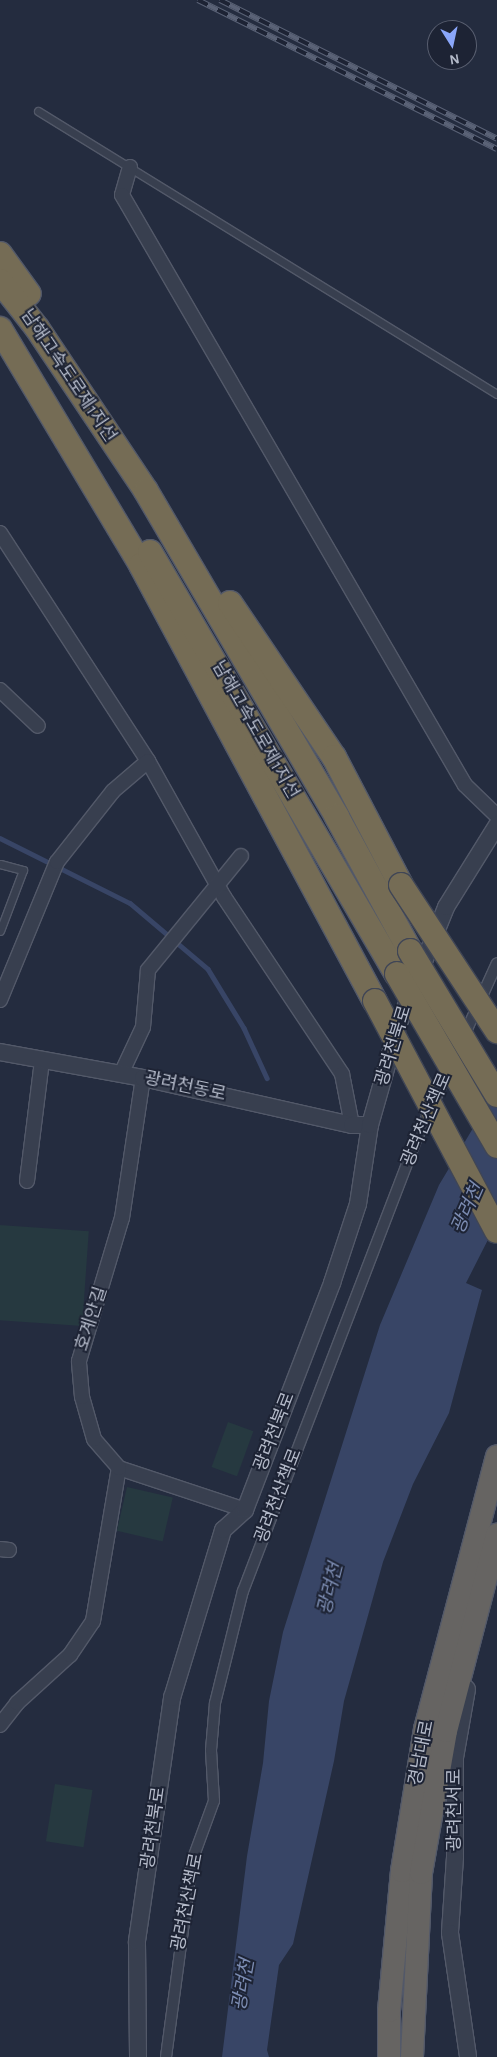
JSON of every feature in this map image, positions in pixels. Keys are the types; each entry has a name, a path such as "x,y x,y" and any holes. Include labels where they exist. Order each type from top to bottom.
{"highway":[{"path":"0,254 160,488 247,632 334,757 401,886 497,1031"},
{"name":"남해고속도로제1지선","path":"0,281 37,328 146,491 336,817 410,951 497,1095"},
{"name":"남해고속도로제1지선","path":"0,322 82,443 183,604 497,1146"},
{"path":"0,329 141,565 497,1231"},
{"name":"경남대로","path":"388,2057 389,2011 402,1871 425,1729 497,1456"},
{"name":"경남대로","path":"412,2057 421,1873 446,1731 497,1535"}],"street":[{"path":"130,167 122,195 465,785 497,816"},
{"path":"0,533 148,761 216,883 342,1074 352,1125"},
{"path":"0,690 38,726"},
{"path":"0,1000 57,862 113,791 148,761"},
{"name":"광려천북로","path":"138,2057 138,1942 172,1698 223,1530 245,1510 332,1283 356,1213 370,1125 399,1023 446,907 497,825"},
{"path":"121,1074 143,1027 148,970 216,883 241,856"},
{"name":"광려천산책로","path":"166,2057 192,1862 214,1801 210,1750 215,1703 243,1591 418,1136 497,963"},
{"name":"광려천동로","path":"0,1052 143,1078 352,1125 370,1125"},
{"path":"27,1182 42,1061"},
{"name":"호계안길","path":"119,1468 94,1439 82,1397 79,1361 122,1218 143,1078"},
{"path":"0,1725 17,1703 70,1655 93,1621 119,1468 245,1510"},
{"name":"광려천서로","path":"467,2053 450,1933 455,1857 455,1758 467,1688 497,1577"}],"lane":[{"path":"38,111 497,394"},
{"path":"0,864 23,870 0,931"}],"shaded area":[{"path":"0,1225 89,1231 82,1326 0,1320"},
{"path":"228,1422 253,1431 237,1476 212,1467"},
{"path":"127,1487 173,1498 163,1541 117,1531"},
{"path":"55,1784 93,1790 83,1847 46,1841"}],"water":[{"name":"광려천","path":"497,1088 497,1222 466,1283 482,1290 449,1413 413,1484 383,1562 344,1701 334,1761 293,1944 279,1965 267,2050 269,2057 222,2057 247,1856 263,1763 269,1701 283,1632 380,1325 439,1185"}],"waterway":[{"path":"0,838 130,903 208,969 244,1028 267,1078"}],"railway":[{"path":"198,0 497,149"},
{"path":"220,0 497,139"}]}
